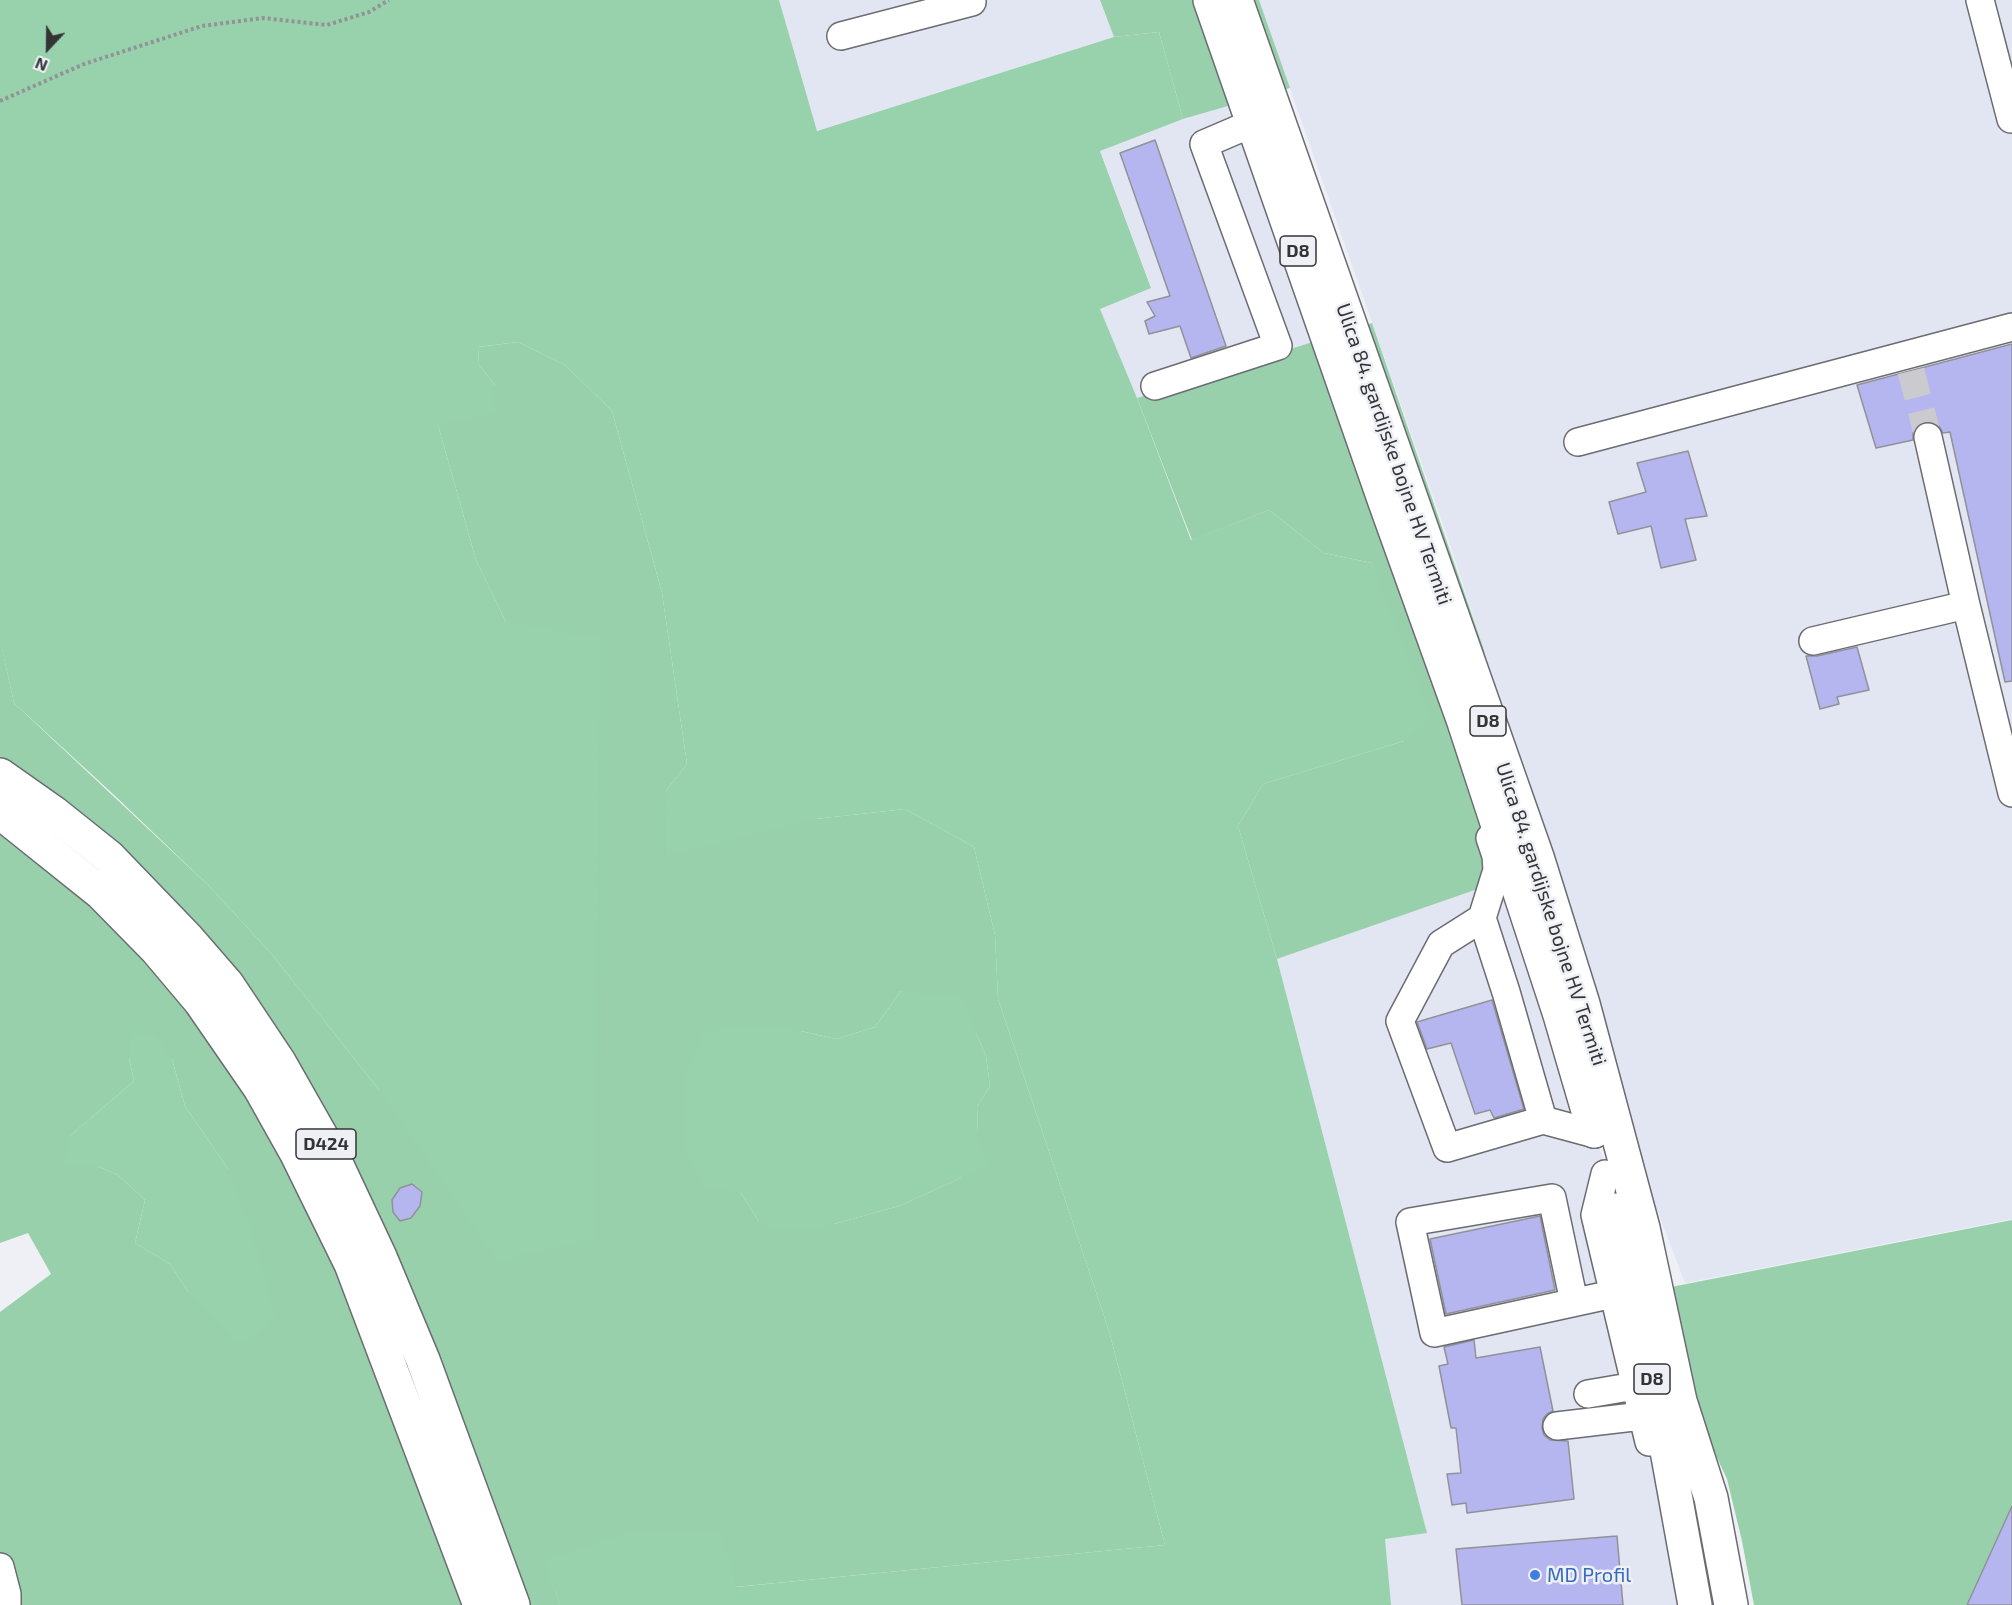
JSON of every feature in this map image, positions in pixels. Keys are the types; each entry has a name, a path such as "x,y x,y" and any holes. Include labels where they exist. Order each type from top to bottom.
{"main road":[{"name":"Ulica 84. gardijske bojne HV Termiti","path":"1210,0 1449,680 1560,1015 1595,1134 1636,1302 1668,1456 1695,1605"},
{"name":"Ulica 84. gardijske bojne HV Termiti","path":"1236,0 1537,858 1576,981 1643,1228 1680,1401 1712,1498 1731,1605"},
{"name":"D424","path":"0,775 54,813 108,857 188,939 227,984 279,1062 334,1159 380,1257 423,1360 513,1605"},
{"name":"D424","path":"0,812 101,893 157,950 200,1001 260,1088 297,1155 351,1264 480,1605"}],"street":[{"path":"841,36 972,2 971,0"},
{"path":"1980,0 2011,120"},
{"path":"1155,386 1278,346 1204,144 1253,123"},
{"path":"1578,442 1909,363 2012,327"},
{"path":"1928,437 2012,792"},
{"path":"1813,641 1966,605"},
{"path":"1449,680 1457,727 1496,856 1497,870 1482,918 1543,1120"},
{"path":"1482,918 1441,944 1400,1021 1446,1148 1543,1120 1595,1134"},
{"path":"1605,1174 1595,1215 1662,1497 1679,1516"},
{"path":"1574,1302 1552,1198 1410,1222 1434,1333 1613,1294"},
{"path":"1588,1394 1635,1386"},
{"path":"1557,1426 1642,1416"},
{"path":"0,1567 8,1605"}],"path":[{"path":"0,100 84,64 201,27 263,18 327,25 369,12 388,0"}],"shaded area":[{"path":"779,0 1100,0 1114,37 816,131"},
{"path":"1259,0 2012,0 2012,1219 1685,1283 1531,878 1702,1550 1712,1605 1391,1605 1384,1539 1427,1533 1277,959 1529,870 1484,650 1452,550"},
{"path":"1234,104 1319,340 1137,398 1100,309 1151,287 1100,150 1183,119"}],"green space":[{"path":"0,0 779,0 817,131 1114,37 1159,32 1183,119 1100,151 1151,288 1100,309 1137,398 1191,540 1269,510 1324,553 1372,563 1432,718 1404,741 1263,784 1238,826 1277,959 1427,1533 1385,1539 1391,1605 560,1605 544,1562 632,1532 722,1534 736,1587 1165,1545 1109,1331 998,999 995,935 974,847 905,809 815,819 666,855 665,792 687,764 662,593 612,411 565,365 518,342 478,347 479,365 495,385 495,413 438,425 476,560 506,622 600,639 594,1238 497,1261 379,1090 270,952 208,885 14,703 0,648"},
{"path":"1100,0 1259,0 1290,88 1183,119 1159,32 1114,37"},
{"path":"1372,323 1484,650 1529,871 1277,959 1238,826 1263,784 1404,741 1372,563 1324,553 1269,510 1192,540 1137,398"},
{"path":"518,342 565,365 612,411 662,593 687,764 665,792 815,819 905,809 974,847 995,935 998,999 1109,1331 1165,1545 735,1587 545,1562 560,1605 7,1605 0,1567 0,1312 51,1274 28,1233 0,1243 0,648 2,648 14,703 208,885 270,952 379,1090 506,622 476,560 438,425 495,385 479,365 478,347","holes":["901,991 976,1033 986,1056 990,1086 977,1107 978,1133 961,1178 899,1206 834,1224 759,1222 741,1193 801,1031 836,1039 875,1027","129,1058 172,1059 185,1106 228,1169 188,1292 170,1264 135,1243 145,1200 118,1175 97,1166 70,1136 134,1081"]},
{"path":"901,991 964,998 986,1056 990,1086 977,1107 978,1133 988,1164 899,1206 834,1224 777,1231 759,1222 741,1193 702,1185 686,1153 687,1071 703,1034 747,1026 801,1031 836,1039 875,1027"},
{"path":"131,1033 156,1034 172,1059 185,1106 228,1169 252,1233 275,1315 255,1337 235,1339 188,1292 170,1264 135,1243 145,1200 118,1175 97,1166 64,1165 70,1136 134,1081 129,1058"},
{"path":"2012,1220 2012,1605 1754,1605 1727,1479 1699,1419 1671,1287"}],"building":[{"path":"1155,140 1226,346 1191,358 1180,326 1149,334 1145,321 1155,316 1147,302 1170,296 1120,153"},
{"path":"2012,344 2012,681 2005,682 1950,432 1943,433 1933,422 1925,422 1917,426 1913,433 1913,440 1876,448 1857,385"},
{"path":"1688,451 1707,516 1685,519 1696,560 1661,568 1651,526 1618,534 1609,502 1646,492 1637,463"},
{"path":"1857,647 1869,690 1837,697 1839,704 1820,709 1806,656 1817,656"},
{"path":"1492,1000 1524,1109 1494,1118 1490,1110 1475,1114 1451,1043 1427,1049 1417,1022"},
{"path":"412,1184 422,1192 420,1206 411,1218 400,1221 393,1212 392,1200 400,1188"},
{"path":"1540,1216 1555,1290 1446,1314 1430,1239"},
{"path":"1474,1340 1476,1358 1540,1347 1553,1411 1543,1419 1542,1428 1544,1435 1550,1440 1568,1441 1574,1499 1467,1513 1466,1503 1452,1505 1447,1474 1461,1473 1456,1428 1451,1428 1439,1366 1448,1364 1444,1347"},
{"path":"2012,1506 2012,1605 1967,1605"},
{"path":"1617,1536 1623,1605 1462,1605 1456,1549"}],"tunnel":[{"path":"1911,371 1928,437"}],"place":[{"name":"MD Profil","path":"1535,1575"}]}
